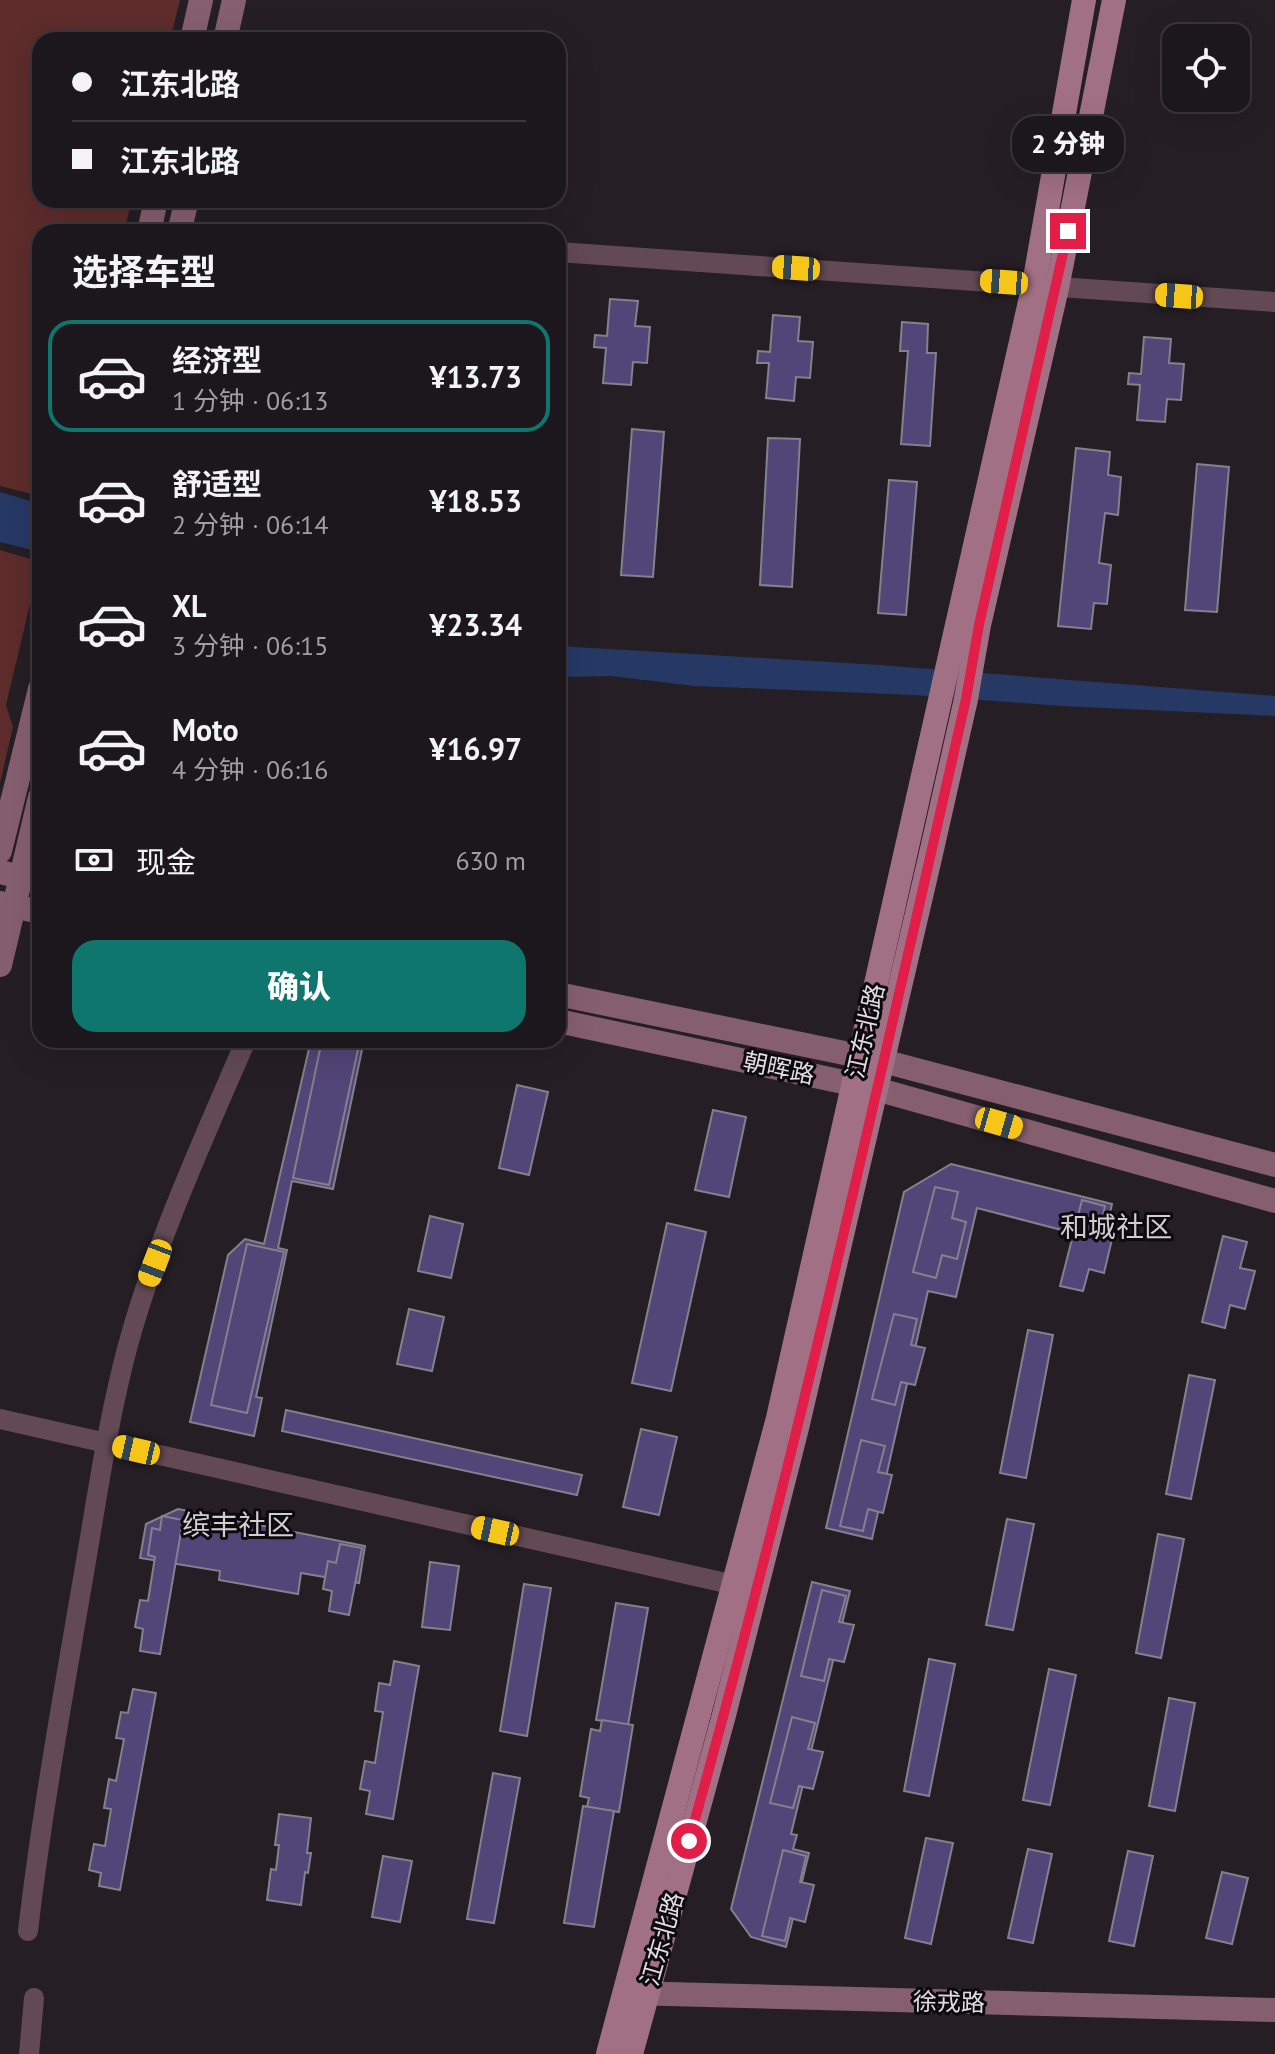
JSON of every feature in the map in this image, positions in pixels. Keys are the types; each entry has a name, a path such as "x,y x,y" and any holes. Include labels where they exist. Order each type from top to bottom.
{"main road":[{"path":"194,32 201,0"},
{"path":"227,32 234,0"},
{"name":"江东北路","path":"1046,286 1084,0"},
{"name":"江东北路","path":"608,2054 635,1994 724,1715 745,1588 797,1428 937,713 966,637 1114,0"},
{"name":"江东北路","path":"871,1058 966,699 966,637"},
{"path":"0,851 32,721"},
{"path":"0,965 6,905 20,877 32,829"},
{"path":"6,905 32,910"},
{"name":"朝晖路","path":"566,996 871,1058 1275,1165"},
{"name":"朝晖路","path":"566,1023 865,1086 1275,1201"},
{"name":"江东北路","path":"631,2054 635,1994"},
{"name":"徐戎路","path":"635,1994 1275,2010"}],"street":[{"path":"566,253 1275,302"},
{"path":"28,1931 106,1443 127,1348 147,1283 243,1048"},
{"path":"0,1419 745,1588"},
{"path":"29,2054 34,1998"}],"shaded area":[{"path":"0,0 180,0 172,32 32,32 32,208 130,208 126,224 32,224 32,494 0,486"},
{"path":"0,550 32,560 32,596 6,705 13,727 0,783"}],"water":[{"path":"0,492 32,502 32,550 0,542"},
{"path":"566,646 880,665 1275,696 1275,716 694,686 611,676 566,677"}],"building":[{"path":"610,299 638,301 635,326 650,327 647,363 633,362 631,385 603,383 606,348 594,347 595,335 607,336"},
{"path":"773,315 800,317 798,341 813,342 810,378 796,377 794,401 766,398 769,363 757,363 758,351 770,352"},
{"path":"902,322 928,324 927,353 936,353 930,446 901,444 908,351 900,351"},
{"path":"1144,337 1171,339 1169,363 1184,364 1181,400 1167,399 1165,422 1137,420 1140,385 1128,384 1129,373 1141,374"},
{"path":"632,429 664,432 653,577 621,575"},
{"path":"768,438 800,439 792,587 760,585"},
{"path":"1076,448 1110,452 1108,475 1121,477 1118,515 1105,513 1099,563 1111,565 1107,604 1094,603 1091,629 1058,626"},
{"path":"1197,464 1229,467 1217,612 1185,610"},
{"path":"889,480 917,482 906,615 878,613"},
{"path":"309,1048 362,1048 333,1189 292,1181 278,1248 287,1250 256,1397 262,1398 254,1436 190,1422 228,1255 245,1239 264,1244"},
{"path":"320,1048 358,1048 329,1185 293,1178"},
{"path":"517,1085 548,1092 529,1175 499,1168"},
{"path":"713,1110 746,1117 729,1197 695,1190"},
{"path":"951,1164 1112,1204 1104,1241 977,1208 956,1297 928,1291 872,1539 826,1528 904,1192"},
{"path":"935,1187 958,1192 952,1218 966,1222 957,1259 942,1255 936,1278 913,1272"},
{"path":"1082,1200 1105,1206 1099,1232 1113,1235 1104,1273 1089,1269 1083,1291 1060,1286"},
{"path":"430,1216 463,1224 451,1278 418,1271"},
{"path":"667,1223 706,1232 671,1391 632,1383"},
{"path":"1223,1236 1247,1242 1240,1268 1255,1271 1245,1309 1230,1305 1225,1328 1202,1322"},
{"path":"247,1244 284,1252 247,1413 211,1405"},
{"path":"409,1309 444,1317 432,1371 397,1364"},
{"path":"894,1314 917,1319 911,1345 925,1348 915,1385 901,1382 895,1405 872,1399"},
{"path":"1028,1330 1053,1335 1026,1478 1000,1473"},
{"path":"1189,1375 1215,1380 1191,1499 1166,1494"},
{"path":"286,1410 582,1475 577,1495 282,1431"},
{"path":"641,1429 677,1437 659,1515 623,1507"},
{"path":"861,1440 885,1446 878,1472 892,1475 883,1513 868,1509 863,1531 840,1526"},
{"path":"178,1509 365,1546 359,1583 301,1573 298,1594 219,1580 220,1571 140,1558 146,1524"},
{"path":"162,1516 183,1520 160,1654 140,1651 143,1629 135,1627 140,1600 148,1601 155,1557 148,1555 152,1528 160,1530"},
{"path":"1007,1519 1034,1524 1013,1630 986,1625"},
{"path":"1158,1534 1184,1539 1161,1658 1136,1653"},
{"path":"340,1544 362,1548 349,1615 329,1611 332,1591 323,1589 328,1561 336,1563"},
{"path":"430,1562 459,1566 450,1630 422,1627"},
{"path":"812,1582 850,1591 791,1834 797,1835 793,1849 809,1853 786,1947 751,1937 731,1909"},
{"path":"524,1584 551,1588 527,1736 500,1731"},
{"path":"822,1590 846,1596 839,1622 854,1625 844,1662 829,1659 824,1681 801,1676"},
{"path":"616,1603 648,1608 628,1725 596,1720"},
{"path":"929,1659 955,1664 929,1796 904,1791"},
{"path":"394,1661 419,1666 393,1819 366,1814 370,1791 360,1789 365,1761 375,1763 383,1712 375,1711 379,1683 390,1685"},
{"path":"1049,1669 1076,1675 1050,1805 1023,1800"},
{"path":"133,1689 156,1693 120,1890 99,1886 101,1873 89,1870 94,1844 105,1846 111,1809 104,1808 109,1779 116,1781 124,1739 116,1738 121,1712 128,1713"},
{"path":"1169,1698 1195,1703 1175,1811 1149,1806"},
{"path":"792,1717 815,1723 808,1749 823,1752 813,1789 799,1786 793,1808 770,1803"},
{"path":"602,1720 633,1725 619,1812 587,1807 589,1798 580,1796 591,1729 600,1731"},
{"path":"493,1773 520,1778 494,1923 467,1919"},
{"path":"583,1806 614,1811 594,1927 564,1923"},
{"path":"279,1814 311,1818 307,1853 311,1853 301,1905 267,1900 271,1869 276,1870"},
{"path":"926,1838 953,1843 931,1944 905,1938"},
{"path":"1028,1849 1052,1854 1033,1943 1008,1938"},
{"path":"783,1850 806,1856 800,1882 814,1885 805,1922 790,1918 785,1941 762,1936"},
{"path":"1128,1851 1153,1856 1134,1946 1109,1941"},
{"path":"383,1856 412,1861 400,1922 372,1917"},
{"path":"1222,1872 1248,1878 1232,1944 1206,1938"}],"district":[{"name":"和城社区","path":"1116,1226"},
{"name":"缤丰社区","path":"238,1524"}],"route":[{"path":"689,1841 804,1400 966,699 979,625 1068,231"}]}
